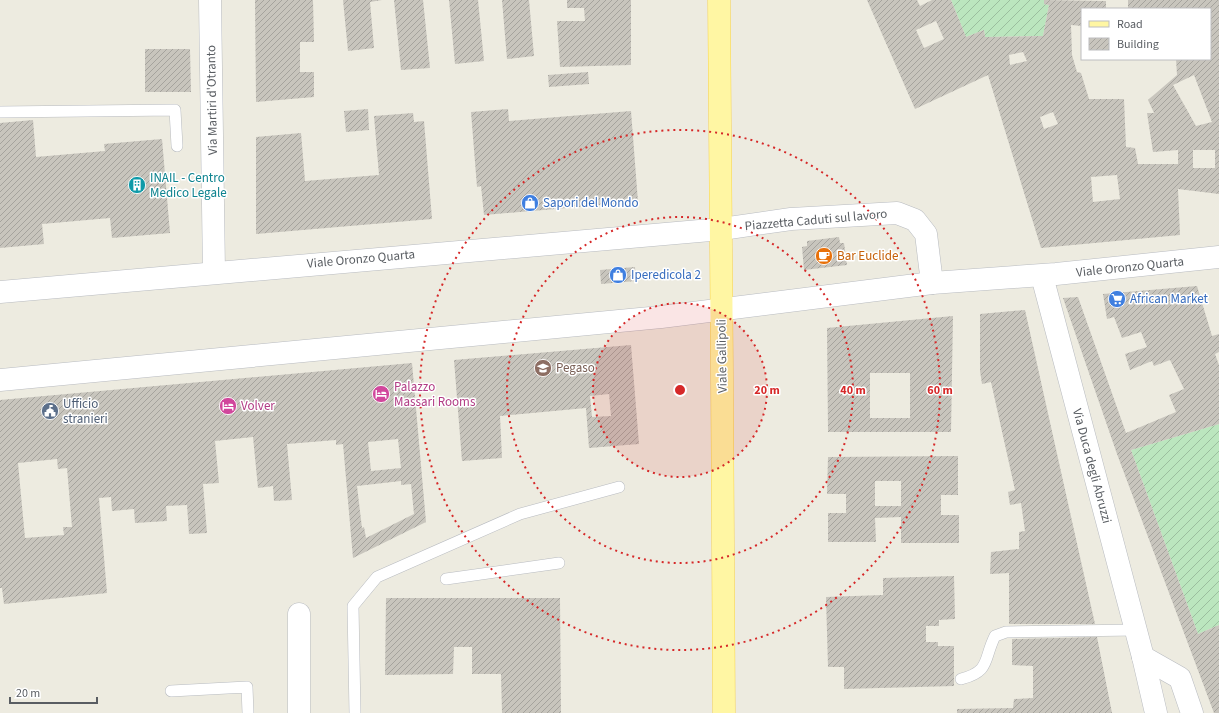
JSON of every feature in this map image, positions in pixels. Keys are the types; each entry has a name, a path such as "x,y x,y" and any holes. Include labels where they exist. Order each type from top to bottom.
{"main road":[{"name":"Viale Gallipoli","path":"719,0 722,229 721,311 724,463 724,713"}],"street":[{"name":"Via Martiri d'Otranto","path":"210,0 214,272"},
{"name":"Piazzetta Caduti sul lavoro","path":"722,229 791,220 897,213 915,220 926,234 932,283"},
{"name":"Viale Oronzo Quarta","path":"0,292 214,272 722,229"},
{"name":"Viale Oronzo Quarta","path":"1042,276 1219,257"},
{"path":"0,380 721,311 792,300 932,283 1042,276"},
{"name":"Via Duca degli Abruzzi","path":"1042,276 1136,630 1156,713"},
{"path":"299,614 299,713"},
{"path":"1143,657 1180,678 1192,713"}],"lane":[{"path":"0,112 175,110 176,146"},
{"path":"354,713 353,606 377,577 520,514 619,487"},
{"path":"446,579 559,563"},
{"path":"961,680 974,676 986,665 989,649 995,636 1006,632 1136,630"},
{"path":"171,691 247,687 248,713"}],"green space":[{"path":"951,0 1044,0 1044,4 1049,5 1043,36 985,37 984,30 966,37"},
{"path":"1219,424 1219,625 1198,634 1131,450"}],"building":[{"path":"255,0 313,0 314,42 300,42 300,72 314,72 314,97 256,102"},
{"path":"343,0 382,0 370,2 374,48 348,51"},
{"path":"394,0 423,0 430,68 401,70"},
{"path":"449,0 478,0 484,61 455,64"},
{"path":"502,0 529,0 534,56 507,59"},
{"path":"567,0 631,0 631,65 560,67 557,21 585,21 584,8 567,8"},
{"path":"867,0 917,0 920,6 932,0 951,0 966,37 984,30 985,37 1043,36 1049,5 1044,4 1044,0 1106,1 1106,8 1081,8 1081,26 1071,25 1072,55 1077,72 1081,73 1089,99 1124,99 1126,147 1135,148 1138,164 1178,164 1178,150 1153,152 1147,113 1154,113 1148,100 1177,75 1176,60 1211,60 1211,8 1128,8 1128,0 1219,0 1219,194 1178,189 1180,235 1041,248 988,75 915,109","holes":["936,21 944,39 924,48 916,30","1023,52 1027,61 1010,65 1009,55","1194,75 1212,122 1196,126 1173,85","1053,112 1058,124 1044,129 1040,117","1193,150 1215,150 1215,168 1193,168","1117,175 1120,199 1093,202 1091,177"]},
{"path":"145,49 190,49 191,92 145,92"},
{"path":"588,72 589,84 549,87 548,75"},
{"path":"368,109 369,130 346,132 344,111"},
{"path":"508,109 509,121 631,111 638,202 484,215 481,186 477,187 471,112"},
{"path":"413,113 414,122 424,121 432,219 256,234 256,137 301,133 305,181 379,175 374,116"},
{"path":"33,120 36,157 105,151 104,144 162,139 170,233 112,238 110,218 42,224 44,244 0,248 0,123"},
{"name":"Bar Euclide","path":"839,237 840,243 844,243 847,265 804,270 802,247 807,246 807,241"},
{"name":"Iperedicola 2","path":"635,267 636,281 601,284 600,270"},
{"path":"1197,286 1212,336 1219,334 1219,352 1215,354 1219,365 1219,424 1131,450 1198,634 1219,625 1219,713 1214,713 1117,454 1063,298 1078,297 1126,433 1176,412 1169,395 1184,389 1170,360 1154,366 1152,361 1130,370 1125,354 1147,347 1141,332 1122,338 1114,317 1107,319 1103,294"},
{"path":"1025,310 1095,624 1009,624 1009,573 990,574 991,552 1019,549 1019,532 1025,531 1021,503 1010,505 1008,492 1015,490 991,382 982,384 980,371 980,314"},
{"path":"953,316 951,432 828,432 827,328","holes":["870,373 910,373 910,418 870,418"]},
{"path":"631,345 639,444 589,448 586,408 500,416 502,458 462,461 454,360","holes":["609,394 611,416 592,417 590,396"]},
{"path":"412,363 426,522 353,558 343,444 336,445 336,440 287,444 292,500 274,501 273,486 258,488 253,437 215,441 219,483 203,484 207,533 189,534 187,505 166,506 167,521 135,523 134,509 112,511 111,497 99,498 107,593 4,604 2,588 0,588 0,400","holes":["398,439 401,468 371,471 368,442","57,459 58,469 67,468 72,527 63,527 64,535 25,538 18,463","401,481 401,485 411,484 414,514 366,538 364,527 362,528 357,486"]},
{"path":"958,456 958,495 941,495 941,515 959,515 959,543 901,543 901,517 875,518 876,542 828,542 828,513 846,513 846,494 827,494 828,457","holes":["875,481 901,481 901,506 875,506"]},
{"path":"954,576 955,619 939,620 939,626 926,626 926,642 938,642 938,646 954,646 954,686 844,689 844,667 828,667 826,597 883,595 883,578"},
{"path":"386,598 560,598 561,713 502,713 501,674 472,674 472,647 454,647 453,674 385,675"},
{"path":"1097,637 1112,713 957,713 957,709 1013,708 1014,699 1033,698 1033,666 1012,665 1012,639"}],"place":[{"name":"INAIL - Centro Medico Legale","path":"137,185"},
{"name":"Sapori del Mondo","path":"530,203"},
{"name":"Bar Euclide","path":"824,256"},
{"name":"Iperedicola 2","path":"618,275"},
{"name":"African Market","path":"1117,299"},
{"name":"Pegaso","path":"543,368"},
{"name":"Palazzo Massari Rooms","path":"381,394"},
{"name":"Volver","path":"228,406"},
{"name":"Ufficio stranieri","path":"50,411"}]}
